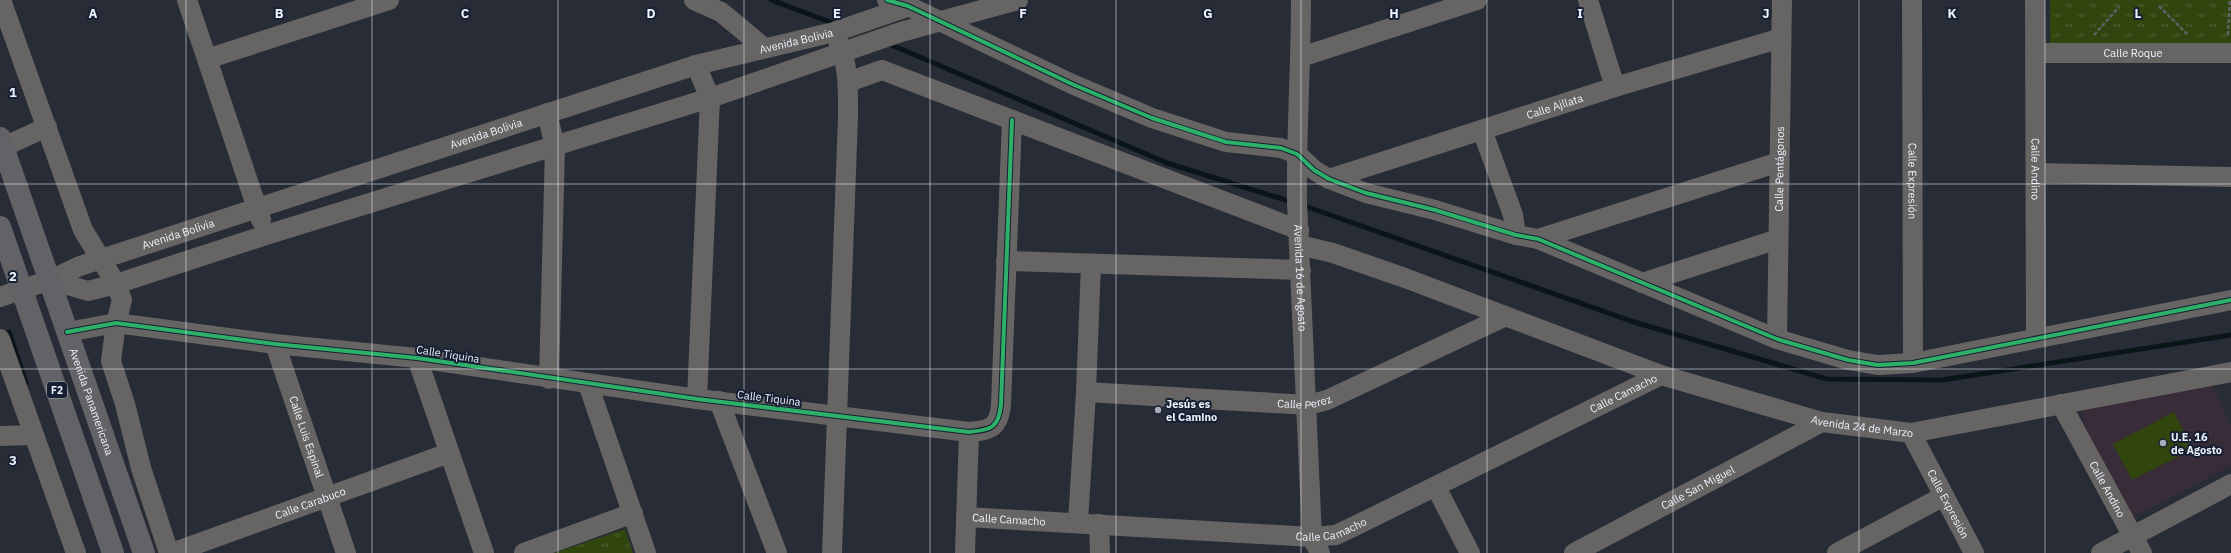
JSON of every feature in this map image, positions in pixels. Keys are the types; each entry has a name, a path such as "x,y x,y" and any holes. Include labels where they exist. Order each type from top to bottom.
{"highway":[{"name":"Avenida Panamericana","path":"2,142 144,553"},
{"name":"F2","path":"0,227 113,553"}],"street":[{"path":"1,0 84,230 116,284 122,300 116,323 111,361 125,404 141,468 170,553"},
{"path":"187,0 266,235"},
{"path":"207,59 346,6 389,0"},
{"path":"694,0 721,12 763,47"},
{"path":"887,0 908,6 1072,84 1152,118 1226,142 1280,148 1297,154 1314,170 1329,179 1366,193 1435,210 1516,235 1538,239 1777,339 1848,360 1878,365 1913,363 2036,337 2231,300"},
{"name":"Avenida Bolivia","path":"0,297 22,288 50,280 80,266 696,64 763,47 834,32 927,0"},
{"path":"50,280 88,291 116,284 266,235 710,98 788,70 939,20 1018,0"},
{"name":"Avenida 16 de Agosto","path":"1301,0 1301,57 1297,154 1299,238 1316,545"},
{"path":"1301,57 1477,0"},
{"path":"1588,0 1615,87"},
{"name":"Calle Pentágonos","path":"1777,339 1782,0"},
{"name":"Calle Expresión","path":"1912,0 1913,363"},
{"name":"Calle Andino","path":"2035,0 2036,337"},
{"path":"834,32 851,49"},
{"name":"Calle Ajllata","path":"1329,179 1615,87 1781,38"},
{"path":"832,553 838,416 848,82 851,49"},
{"name":"Calle Roque","path":"2035,53 2231,53"},
{"path":"696,64 710,98 696,399"},
{"name":"Avenida 24 de Marzo","path":"848,82 882,70 1012,120 1333,253 1405,278 1504,317 1661,375 1822,422 1910,433 2061,404 2229,377"},
{"path":"547,113 555,147 549,379"},
{"name":"Calle Tiquina","path":"67,332 116,323 275,344 416,358 549,379 696,399 969,432 991,428 996,424 1000,416 1012,120"},
{"path":"2,142 47,127"},
{"path":"1482,130 1513,214 1516,235"},
{"path":"1538,239 1779,162"},
{"path":"2036,173 2231,177"},
{"path":"1642,283 1778,240"},
{"path":"1006,261 1301,270"},
{"path":"1078,522 1086,392 1091,264"},
{"name":"Calle Perez","path":"1086,392 1308,405 1334,397 1504,317"},
{"name":"Calle Luis Espinal","path":"275,344 346,553"},
{"path":"2,349 76,553"},
{"path":"416,358 484,553"},
{"name":"Calle Camacho","path":"966,517 1078,522 1316,545 1436,488 1661,375"},
{"path":"588,384 646,553"},
{"path":"719,401 777,553"},
{"name":"Calle Andino","path":"2061,404 2137,545"},
{"name":"Calle San Miguel","path":"1574,553 1822,422"},
{"path":"965,553 969,432"},
{"name":"Calle Expresión","path":"1910,433 1974,553"},
{"path":"0,436 33,435"},
{"name":"Calle Carabuco","path":"170,553 449,453"},
{"path":"2101,553 2137,545 2231,484"},
{"path":"1436,488 1470,553"},
{"path":"1837,553 1944,496"},
{"path":"524,553 632,513"},
{"path":"1099,524 1100,553"}],"path":[{"path":"2223,35 2229,35 2230,0"},
{"path":"2159,6 2188,35"},
{"path":"2094,35 2119,7"},
{"path":"2086,36 2101,35"},
{"path":"2180,35 2195,35"}],"shaded area":[{"path":"2211,383 2231,426 2231,466 2133,517 2087,433 2081,408"}],"green space":[{"path":"2050,0 2231,0 2231,48 2050,47"},
{"path":"2174,412 2193,449 2132,480 2113,444"},
{"path":"625,529 633,553 554,553"}],"waterway":[{"path":"771,0 838,25"},
{"path":"887,43 1167,163 1292,202"},
{"path":"1302,205 1634,322 1827,379 1942,380 2231,335"},
{"path":"9,332 26,383"}],"cycle path":[{"path":"887,0 908,6 1072,84 1152,118 1226,142 1281,148 1297,154 1314,170 1329,179 1366,193 1435,210 1516,235 1538,239 1777,339 1848,360 1878,365 1913,363 2231,300"},
{"path":"67,332 116,323 275,344 417,358 697,399 969,432 988,429 996,423 1001,404 1012,120"}],"place":[{"name":"Jesús es el Camino","path":"1158,410"},
{"name":"U.E. 16 de Agosto","path":"2163,443"}]}
